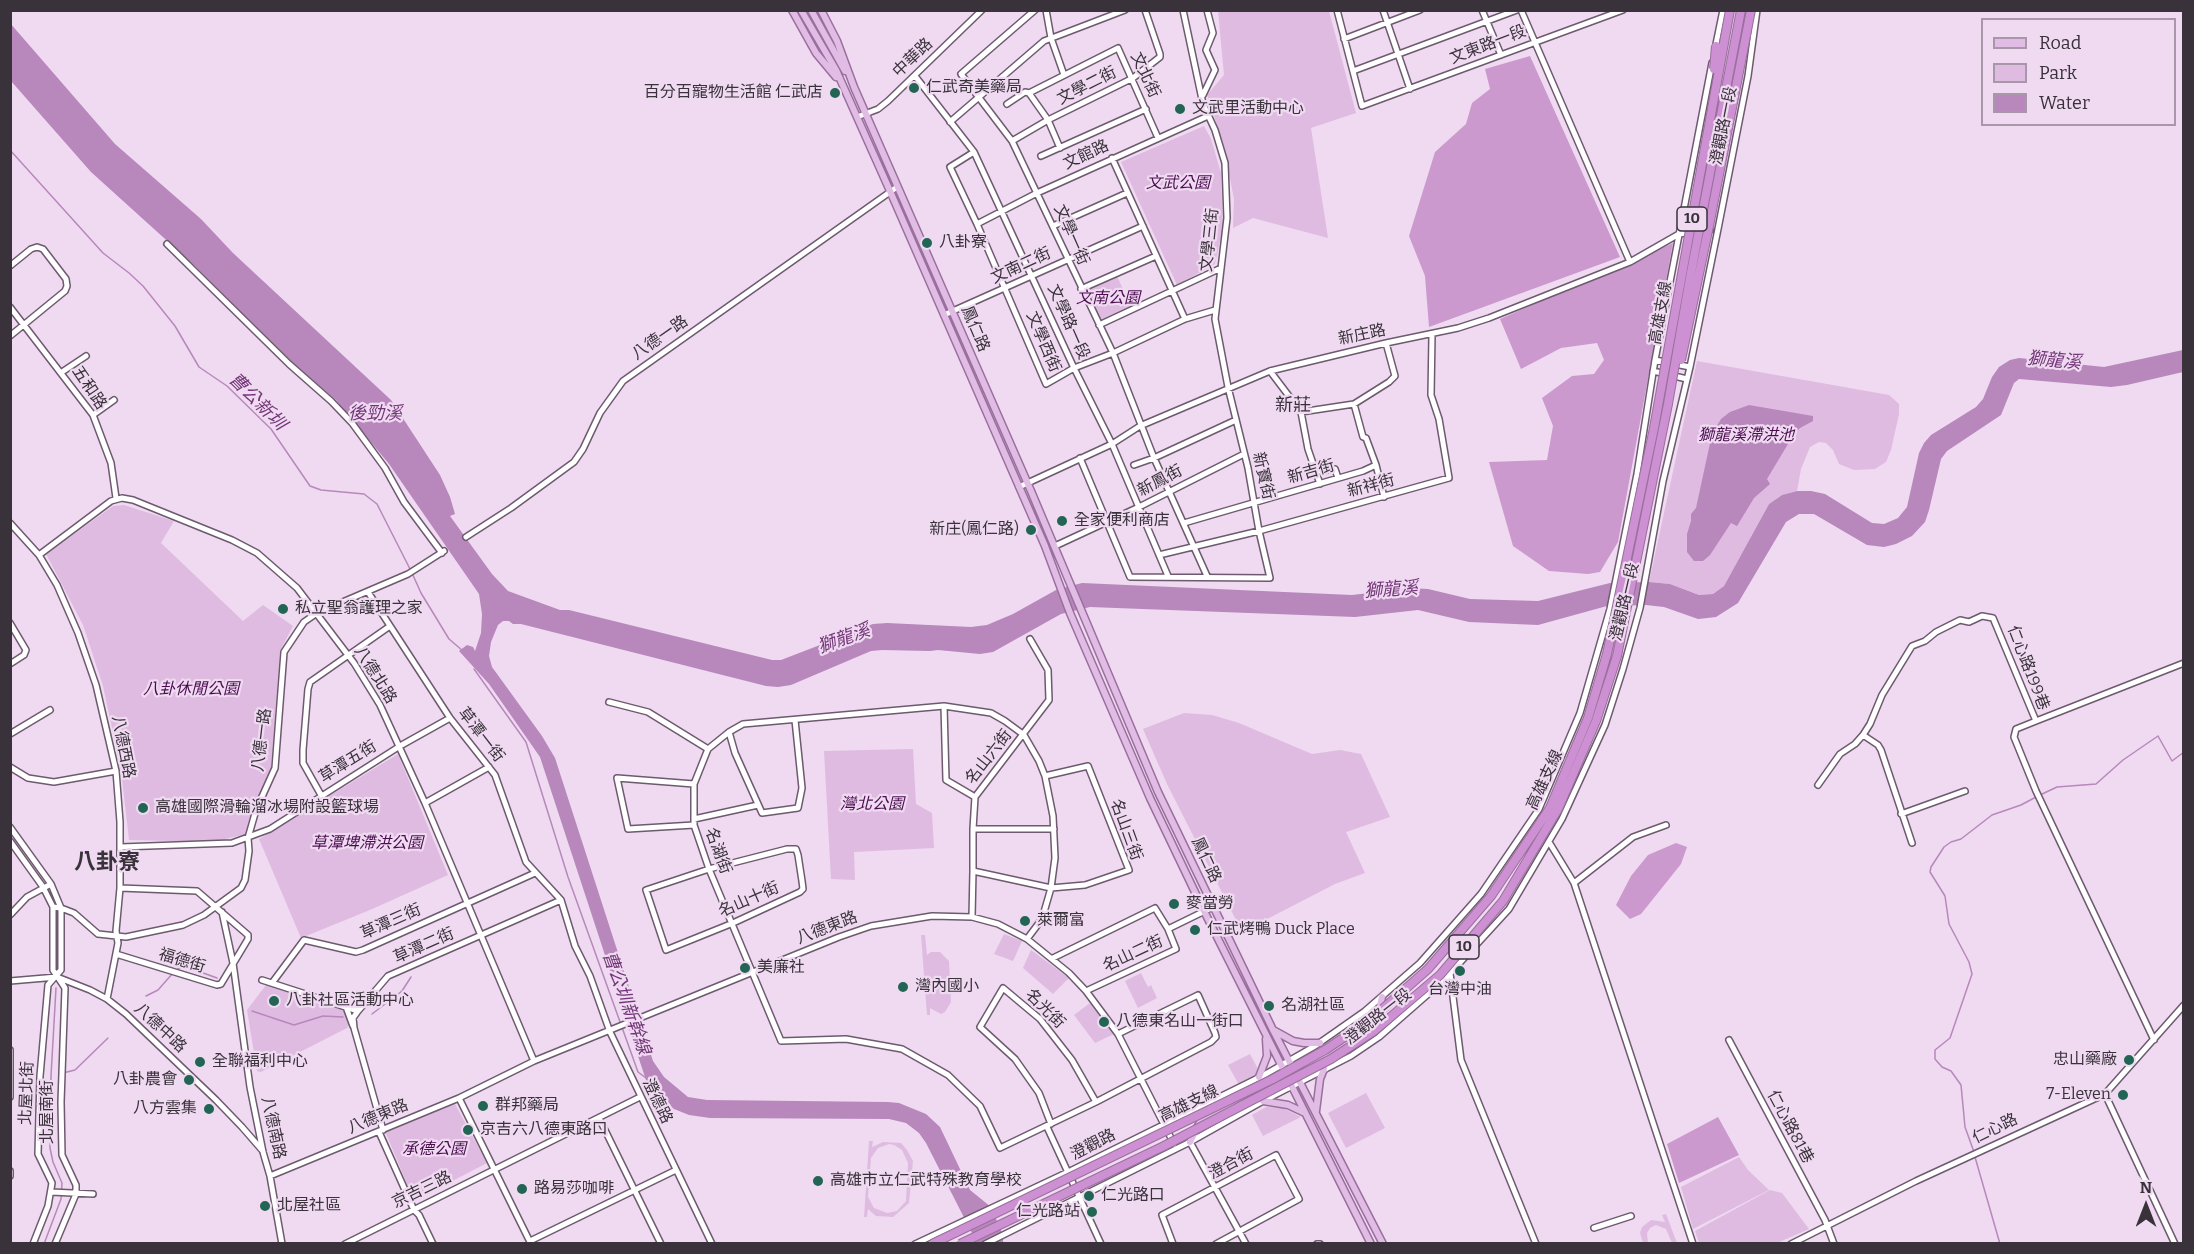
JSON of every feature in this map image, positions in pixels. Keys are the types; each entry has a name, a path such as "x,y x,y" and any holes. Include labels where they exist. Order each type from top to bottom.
{"highway":[{"name":"高雄支線","path":"932,1244 1273,1079 1325,1050 1370,1020 1428,969 1491,896 1550,808 1588,718 1607,654 1654,428 1731,10"},
{"name":"高雄支線","path":"960,1244 1164,1146 1331,1059 1374,1031 1440,975 1496,910 1558,810 1596,721 1619,646 1668,404 1741,10"},
{"path":"1668,404 1678,372 1709,226 1751,10"},
{"path":"1654,428 1656,391 1716,46"}],"main road":[{"name":"鳳仁路","path":"792,10 816,53 828,65 845,90"},
{"name":"鳳仁路","path":"801,10 836,70 890,191 1019,487 1070,614 1150,798 1204,912 1371,1244"},
{"name":"鳳仁路","path":"811,10 854,87"},
{"name":"鳳仁路","path":"823,14 837,41 865,114 1028,483 1158,792 1273,1030 1291,1061 1383,1244"},
{"path":"801,27 817,21 823,14"},
{"path":"1190,1142 1201,1120 1289,1082 1295,1071 1377,1020 1382,996"},
{"path":"1273,1030 1293,1041 1320,1043"},
{"path":"1259,1077 1267,1056 1265,1032"},
{"path":"1316,1112 1320,1079 1324,1069"},
{"path":"1263,1101 1288,1105 1305,1113"}],"street":[{"name":"中華路","path":"857,117 878,109 982,10"},
{"name":"文學一街","path":"1035,10 962,74 1012,141 1113,354 1140,426 1208,576"},
{"path":"1046,10 1051,38 1064,75"},
{"path":"950,122 1044,41 1125,10"},
{"name":"文學二街","path":"1012,141 1048,120 1133,78 1160,57 1145,10"},
{"name":"文學三街","path":"1183,10 1203,104 1226,163 1227,218 1215,319"},
{"path":"1203,97 1215,70 1206,50 1213,33 1207,10"},
{"path":"1337,10 1353,71 1519,10 1630,262"},
{"path":"1383,10 1410,88"},
{"path":"1344,39 1420,10"},
{"path":"1482,10 1501,55"},
{"name":"文東路一段","path":"1353,71 1362,106 1612,12 1623,10"},
{"name":"澄觀路一段","path":"1282,1066 1320,1043 1365,1011 1420,963 1481,894 1539,809 1580,713 1616,582 1678,234 1723,10"},
{"name":"澄觀路一段","path":"1300,1082 1351,1056 1379,1037 1450,973 1509,909 1562,819 1605,725 1640,608 1663,482 1690,368 1722,209 1748,76 1757,10"},
{"name":"文北街","path":"1007,104 1025,92 1029,93 1118,48 1146,109 1041,156"},
{"name":"文學路一段","path":"915,76 974,152 1074,368 1112,444 1168,576"},
{"path":"1029,93 1048,120 1060,148"},
{"path":"1146,109 1158,138"},
{"name":"文館路","path":"977,224 1037,193 1208,116"},
{"name":"文學西街","path":"974,152 950,167 1006,289 1046,384 1074,368 1113,354 1185,319 1215,310"},
{"path":"1112,158 1185,319"},
{"name":"八德一路","path":"466,537 511,508 574,462 583,449 600,413 623,381 897,187"},
{"path":"1053,226 1127,193"},
{"path":"1678,234 1722,209"},
{"name":"文南二街","path":"944,315 1143,226"},
{"name":"新庄路","path":"1019,487 1112,444 1140,426 1270,371 1386,343 1432,335 1489,318 1630,262 1678,234 1718,229"},
{"name":"八德一路","path":"53,907 74,913 98,934 118,937 183,925 216,907 241,888 245,879 249,851 248,838 256,810 275,768 284,652 304,622 317,613 408,574 443,552 404,502 385,468 352,423 166,244"},
{"path":"10,266 31,249 37,247 43,249 66,279 67,286 65,291 10,336"},
{"path":"1081,289 1156,255"},
{"path":"1099,325 1221,268"},
{"name":"五和路","path":"10,307 93,415 111,463 116,498"},
{"name":"新寶街","path":"1208,576 1270,578 1259,531 1256,503 1228,387 1215,319"},
{"name":"新祥街","path":"1159,555 1259,531 1449,478 1439,419 1431,395 1432,335"},
{"path":"1301,412 1354,404 1389,382 1395,376 1386,343"},
{"path":"62,372 86,356"},
{"path":"1655,360 1690,368"},
{"path":"1270,371 1301,412 1308,449 1320,483"},
{"path":"1653,371 1687,379"},
{"path":"93,415 114,400"},
{"path":"1354,404 1363,436 1366,438 1376,465 1384,497"},
{"path":"1134,465 1236,420"},
{"name":"新鳳街","path":"1055,546 1244,454"},
{"path":"1080,459 1130,577 1208,576"},
{"name":"新吉街","path":"1184,523 1371,469 1376,465"},
{"path":"1315,470 1335,469 1338,478"},
{"path":"39,555 116,498"},
{"name":"八德北路","path":"116,498 132,500 153,508 232,540 257,553 297,588 317,613 380,705 400,746 534,1061"},
{"name":"八德西路","path":"10,523 39,555 57,585 78,633 96,685 116,771 121,847 120,888 116,931 118,937 107,999"},
{"name":"草潭一街","path":"368,592 450,718 495,775 526,862 561,900"},
{"name":"仁心路199巷","path":"1818,785 1840,754 1855,744 1863,735 1882,695 1912,646 1960,620 1972,622 1987,616 1995,621 2036,721 2016,729 2014,734 2038,796 2154,1040"},
{"path":"10,623 26,650 24,655 10,664"},
{"path":"321,795 303,763 308,688 312,680 390,626"},
{"name":"名山六街","path":"945,706 946,780 975,797 1049,700 1048,670 1030,639"},
{"path":"2036,721 2184,663"},
{"path":"609,702 648,712 708,749"},
{"name":"名湖街","path":"1027,939 1042,919 1051,888 1055,858 1053,816 1045,776 1039,761 1024,735 1005,721 991,713 945,706 743,724 708,749 694,784 694,822 709,869 781,1041 846,1039 902,1049 948,1075 980,1106 1000,1148 1096,1102 1216,1038 1198,995 1119,1034"},
{"path":"10,734 50,710"},
{"name":"草潭五街","path":"121,847 210,845 232,843 248,838 270,829 400,746 450,718"},
{"path":"729,732 735,753 762,813 798,808 802,788 795,720"},
{"path":"1863,735 1878,745 1881,750 1912,843"},
{"name":"名山三街","path":"1045,776 1088,766 1129,870 1085,885 1051,888"},
{"path":"10,767 28,778 54,782 116,771"},
{"path":"425,803 489,767"},
{"path":"694,784 617,778 628,829 694,822 758,805"},
{"path":"1901,814 1965,791"},
{"path":"972,917 975,797"},
{"path":"1574,883 1632,837 1666,825"},
{"path":"10,826 51,884 61,908 61,970 57,977"},
{"path":"973,829 1054,829"},
{"path":"10,841 43,887 53,907 53,970 57,977"},
{"path":"1549,842 1574,883 1693,1244"},
{"name":"名山十街","path":"796,849 803,888 800,892 733,923 666,950 646,890 709,869 796,849"},
{"path":"973,871 1051,888"},
{"name":"草潭三街","path":"272,983 304,940 356,952 535,873"},
{"path":"10,915 27,897 51,884"},
{"name":"福德街","path":"116,954 215,985 221,984 248,937 197,891 120,888"},
{"name":"草潭二街","path":"433,1244 419,1215 414,1210 381,1131 353,1018 388,976 561,900"},
{"name":"澄德路","path":"561,900 575,945 590,976 609,1032 711,1242"},
{"path":"1168,929 1213,907"},
{"name":"名山二街","path":"1053,958 1155,908 1168,929 1176,949 1086,991"},
{"name":"八德南路","path":"222,912 233,963 250,1087 270,1176 282,1244"},
{"name":"八德東路","path":"270,1176 459,1098 534,1061 752,972 871,926 912,918 972,917 998,924 1027,939 1053,958 1086,991 1119,1034 1177,1149"},
{"path":"1450,973 1461,1060 1536,1244"},
{"name":"八德中路","path":"10,981 57,977 107,999 126,1014 216,1100 263,1152"},
{"name":"北屋南街","path":"57,977 65,988 61,1080 62,1155 76,1185 73,1194"},
{"name":"北屋北街","path":"54,1193 52,1183 38,1154 40,1076 48,985 57,977"},
{"path":"262,980 358,1011"},
{"name":"名光街","path":"1049,1125 1039,1093 1015,1059 980,1027 1003,988 1040,1019 1072,1060 1096,1102"},
{"name":"仁心路","path":"1791,1244 1978,1152 2105,1094 2184,1005"},
{"path":"346,1007 354,1028"},
{"name":"仁心路81巷","path":"1729,1040 1825,1220 1834,1244"},
{"path":"10,1050 10,1097"},
{"name":"澄觀路","path":"915,1244 1068,1172 1282,1066"},
{"path":"985,1244 1177,1149 1263,1101 1289,1082 1300,1082"},
{"path":"2105,1094 2175,1244"},
{"name":"京吉三路","path":"345,1244 640,1097"},
{"path":"459,1098 530,1242 676,1170"},
{"path":"599,1118 661,1244"},
{"path":"1049,1125 1101,1244"},
{"path":"1190,1142 1246,1244"},
{"name":"澄合街","path":"1173,1244 1162,1215 1276,1155 1299,1199 1216,1244"},
{"path":"10,1171 10,1176"},
{"path":"33,1244 54,1193 93,1194"},
{"path":"55,1244 73,1194"},
{"path":"1594,1228 1631,1216"},
{"path":"704,1244 711,1242"}],"green space":[{"path":"1218,11 1329,11 1356,113 1311,128 1328,238 1253,218 1233,228 1234,199 1223,143 1207,95 1224,75"},
{"name":"文武公園","path":"1204,126 1211,139 1221,173 1223,228 1215,264 1177,285 1121,162"},
{"name":"文南公園","path":"1117,276 1131,307 1100,321 1086,290"},
{"name":"獅龍溪滯洪池","path":"1697,361 1889,395 1899,404 1891,450 1886,462 1875,469 1854,470 1839,464 1833,450 1826,443 1819,442 1810,447 1801,469 1797,491 1782,495 1769,504 1724,586 1713,594 1699,595 1670,584 1649,582"},
{"name":"八卦休閒公園","path":"124,505 174,521 161,543 243,621 263,605 293,626 280,651 271,769 251,814 246,834 213,842 129,840 121,770 103,686 83,625 46,554 113,506"},
{"path":"1184,713 1212,715 1239,723 1312,754 1340,750 1361,754 1390,817 1346,832 1365,873 1335,884 1242,932 1167,784 1143,729"},
{"name":"灣北公園","path":"913,749 916,804 932,813 934,848 854,852 855,880 831,879 824,751"},
{"name":"草潭埤滯洪公園","path":"398,754 448,875 301,938 259,839"},
{"path":"1004,934 1022,941 1013,961 994,954"},
{"path":"921,935 925,935 927,955 931,952 940,952 949,961 951,1002 941,1014 930,1008 930,1015 927,1015"},
{"path":"1031,950 1069,978 1053,994 1023,968"},
{"path":"1141,973 1148,987 1151,985 1157,998 1138,1008 1125,981"},
{"path":"266,985 345,1009 349,1023 347,1028 261,1072 257,1071 247,1010"},
{"path":"1090,1003 1114,1034 1095,1043 1074,1015"},
{"path":"1250,1054 1259,1071 1258,1076 1239,1085 1228,1065"},
{"path":"1366,1093 1385,1128 1346,1148 1328,1113"},
{"name":"承德公園","path":"454,1102 487,1163 414,1201 385,1131"},
{"path":"1266,1107 1283,1108 1301,1117 1263,1136 1252,1115"},
{"path":"869,1141 873,1141 872,1147 883,1142 901,1143 913,1161 909,1203 893,1217 876,1216 868,1209 867,1217 864,1217","holes":["889,1144 902,1150 908,1163 906,1201 897,1211 887,1213 874,1208 868,1197 871,1158 878,1148"]},
{"path":"1739,1157 1748,1170 1769,1190 1693,1229 1681,1187"},
{"path":"1770,1190 1782,1193 1809,1229 1777,1243 1699,1243 1695,1231"},
{"path":"1666,1214 1677,1243 1672,1243 1666,1229 1656,1225 1647,1233 1648,1243 1643,1243 1640,1233 1642,1227 1651,1220 1665,1222 1662,1215"}],"shaded area":[{"path":"1530,56 1620,257 1429,327 1425,276 1409,236 1435,152 1466,124 1472,103 1490,89 1485,69"},
{"path":"1673,243 1618,542 1600,572 1588,574 1549,571 1513,546 1489,462 1547,460 1553,426 1542,398 1572,376 1594,374 1604,360 1597,343 1561,348 1521,369 1500,319"},
{"path":"1676,843 1687,847 1681,864 1641,914 1630,919 1616,905 1631,876 1648,855"},
{"path":"1718,1117 1739,1155 1679,1183 1667,1144"}],"water":[{"path":"10,23 115,144 201,219 233,253 391,400 440,475 455,514 450,516 492,574 508,591 560,610 569,610 772,660 781,660 828,644 834,638 873,624 971,627 987,625 1013,614 1056,590 1082,583 1352,595 1412,588 1428,589 1470,599 1538,601 1610,583 1649,582 1670,584 1699,595 1713,594 1724,586 1769,504 1782,495 1797,491 1825,494 1872,523 1884,524 1898,518 1907,507 1919,453 1924,443 1931,435 1976,407 1983,399 1999,367 2010,360 2019,358 2104,367 2183,350 2183,372 2111,387 2019,379 2014,383 2001,415 1947,451 1941,459 1925,522 1912,536 1884,547 1867,545 1814,514 1799,514 1786,522 1738,603 1716,617 1698,619 1664,607 1646,605 1607,606 1538,625 1469,622 1418,610 1355,617 1090,607 1061,614 993,652 980,654 938,650 871,651 791,685 778,687 766,686 503,621 498,625 491,642 489,656 492,667 542,736 555,758 653,1061 664,1077 688,1097 707,1100 888,1102 899,1103 926,1114 940,1127 970,1190 991,1207 1003,1235 1003,1243 977,1243 926,1143 919,1133 906,1123 889,1119 710,1118 689,1115 674,1109 654,1091 646,1080 540,757 489,684 459,651 467,645 473,647 475,651 481,633 482,614 479,594 389,464 336,400 293,363 195,266 91,172 11,81"},
{"path":"1749,405 1813,416 1813,421 1794,434 1767,479 1770,484 1754,498 1737,526 1731,523 1710,555 1703,561 1694,561 1687,552 1687,534 1691,514 1696,508 1712,434 1721,419 1730,412"}],"waterway":[{"name":"曹公新圳","path":"10,150 103,253 143,286 175,326 199,367 227,386 271,429 310,486 321,490 364,494 377,504 410,569"},
{"name":"曹公新圳","path":"412,573 421,593 449,639 463,651"},
{"name":"曹公圳新幹線","path":"474,669 526,742 568,877 638,1072 646,1078"},
{"path":"2040,795 2057,787 2096,784 2123,760 2158,736 2172,761 2184,752"},
{"path":"1974,1152 1965,1127 1961,1085 1951,1071 1942,1067 1935,1059 1935,1050 1950,1038 1972,974 1969,962 1949,924 1945,896 1930,872 1944,847 1951,842 1961,839 1992,815 2036,797"},
{"path":"176,970 184,966 217,978"},
{"path":"146,996 158,990 173,973"},
{"path":"372,1014 402,991 411,977"},
{"path":"44,1244 61,1199 62,1183 50,1148 56,988"},
{"path":"252,1011 294,1025 323,1016 343,1017"},
{"path":"63,1073 75,1070 108,1038"},
{"path":"1975,1157 2000,1244"}],"place":[{"name":"仁武奇美藥局","path":"914,88"},
{"name":"百分百寵物生活館 仁武店","path":"835,93"},
{"name":"文武里活動中心","path":"1180,109"},
{"name":"八卦寮","path":"927,243"},
{"name":"全家便利商店","path":"1062,521"},
{"name":"新庄(鳳仁路)","path":"1031,530"},
{"name":"私立聖翁護理之家","path":"283,609"},
{"name":"高雄國際滑輪溜冰場附設籃球場","path":"143,808"},
{"name":"麥當勞","path":"1174,904"},
{"name":"萊爾富","path":"1025,921"},
{"name":"仁武烤鴨 Duck Place","path":"1195,930"},
{"name":"美廉社","path":"745,968"},
{"name":"台灣中油","path":"1460,971"},
{"name":"灣內國小","path":"903,987"},
{"name":"八卦社區活動中心","path":"274,1001"},
{"name":"名湖社區","path":"1269,1006"},
{"name":"八德東名山一街口","path":"1104,1022"},
{"name":"忠山藥廠","path":"2129,1060"},
{"name":"全聯福利中心","path":"200,1062"},
{"name":"八卦農會","path":"189,1080"},
{"name":"7-Eleven","path":"2123,1095"},
{"name":"群邦藥局","path":"483,1106"},
{"name":"八方雲集","path":"209,1109"},
{"name":"京吉六八德東路口","path":"468,1130"},
{"name":"高雄市立仁武特殊教育學校","path":"818,1181"},
{"name":"路易莎咖啡","path":"522,1189"},
{"name":"仁光路口","path":"1089,1196"},
{"name":"北屋社區","path":"265,1206"},
{"name":"仁光路站","path":"1092,1212"}],"district":[{"name":"新莊","path":"1293,406"},
{"name":"八卦寮","path":"107,863"}],"water label":[{"name":"獅龍溪","path":"2054,361"},
{"name":"後勁溪","path":"375,414"},
{"name":"獅龍溪","path":"1391,590"},
{"name":"獅龍溪","path":"844,639"}]}
